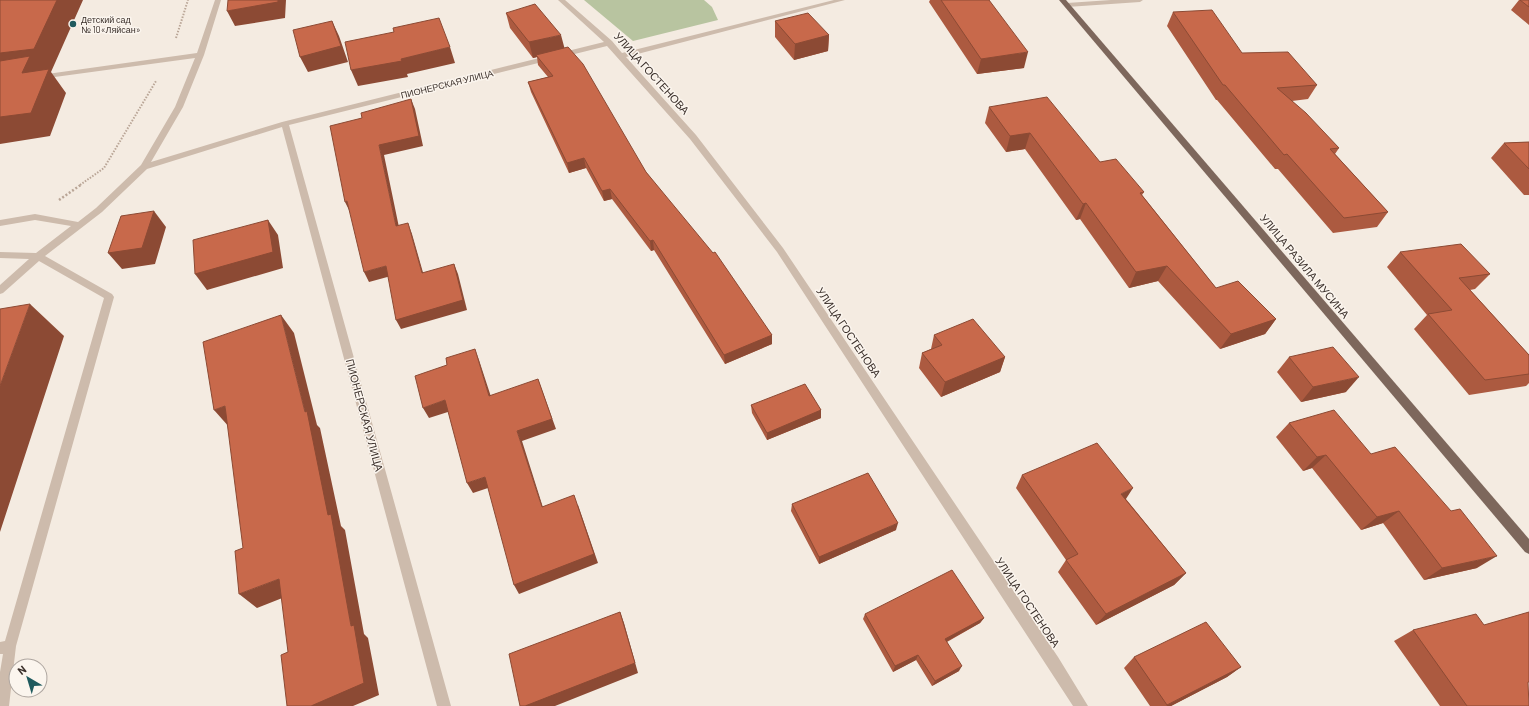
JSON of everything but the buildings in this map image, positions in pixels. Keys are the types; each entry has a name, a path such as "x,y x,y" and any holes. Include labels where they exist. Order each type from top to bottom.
{"main road":[{"name":"УЛИЦА РАЗИЛА МУСИНА","path":"1064,2 1529,548"}],"street":[{"path":"0,291 38,256 99,210 144,167 179,107 200,55 218,0"},
{"name":"УЛИЦА ГОСТЕНОВА","path":"561,0 609,43 693,137 780,250 1049,655 1081,706"},
{"path":"621,56 842,0"},
{"path":"1064,2 1140,0"},
{"name":"ПИОНЕРСКАЯ УЛИЦА","path":"144,167 285,124 609,43"},
{"path":"31,78 200,55"},
{"name":"ПИОНЕРСКАЯ УЛИЦА","path":"285,124 444,706"},
{"path":"0,223 35,217 80,225"},
{"path":"0,255 38,256 109,297 5,647 2,706"}],"path":[{"path":"35,217 104,168 169,59 188,0"}],"green space":[{"path":"584,0 704,0 712,7 718,20 633,41"}],"place":[{"name":"Детский сад № 10«Ляйсан»","path":"73,24"}]}
